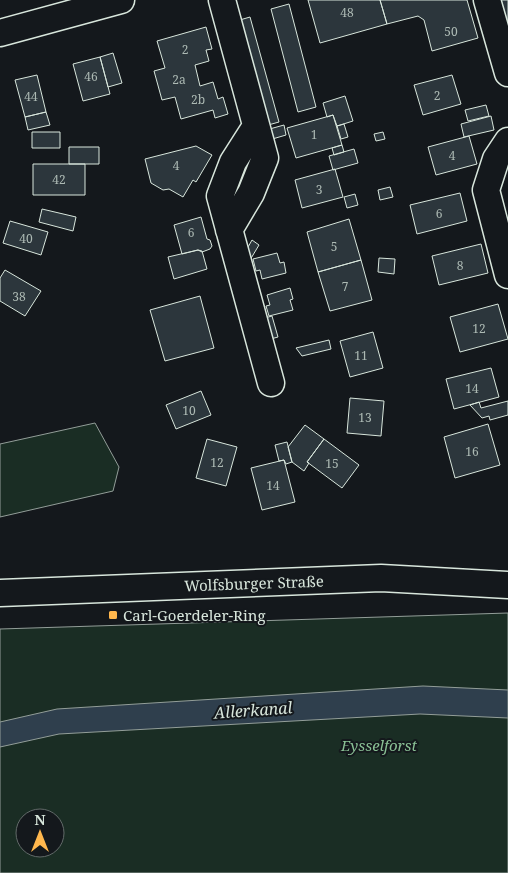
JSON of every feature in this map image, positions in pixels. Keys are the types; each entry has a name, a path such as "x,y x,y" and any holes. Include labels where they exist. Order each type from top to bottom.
{"street":[{"path":"0,33 120,0"},
{"path":"222,0 265,158 251,193 228,230 271,383"},
{"path":"487,0 508,73"},
{"path":"508,141 496,160 486,190 508,275"},
{"path":"492,218 508,196"},
{"name":"Wolfsburger Straße","path":"0,593 381,578 508,585"}],"green space":[{"path":"95,423 119,467 113,491 0,517 0,444"},
{"name":"Eysselforst","path":"508,613 508,873 0,873 0,629"}],"water":[{"name":"Allerkanal","path":"423,686 508,690 508,718 420,714 59,734 0,747 0,722 57,709"}],"building":[{"path":"308,0 380,0 387,24 320,43"},
{"path":"380,0 467,0 478,38 432,51 424,20 418,16 387,24"},
{"path":"501,0 508,0 508,22 507,22"},
{"path":"289,4 316,107 298,112 271,9"},
{"path":"250,17 279,122 261,127 233,22"},
{"path":"206,27 212,49 206,50 209,61 195,65 200,86 213,82 218,99 223,97 228,114 215,118 213,110 181,119 175,97 162,100 154,71 165,68 157,41"},
{"path":"113,53 122,83 108,87 100,57"},
{"path":"100,57 110,94 83,101 73,64"},
{"path":"37,75 46,112 25,117 15,80"},
{"path":"452,75 461,104 423,115 414,85"},
{"path":"345,96 353,121 337,126 333,115 327,117 323,103"},
{"path":"486,105 489,116 468,121 465,110"},
{"path":"46,112 50,125 28,130 25,117"},
{"path":"333,115 342,145 296,158 287,128"},
{"path":"491,116 494,130 464,137 461,124"},
{"path":"344,124 348,137 341,139 337,126"},
{"path":"284,125 286,135 269,140 266,130"},
{"path":"32,132 60,132 60,148 32,148"},
{"path":"383,132 385,139 376,141 374,134"},
{"path":"469,136 477,164 436,175 428,147"},
{"path":"342,145 344,152 334,155 332,148"},
{"path":"196,146 212,155 196,182 193,180 183,197 169,189 163,190 151,183 145,159"},
{"path":"69,147 99,147 99,164 69,164"},
{"path":"354,149 358,163 333,170 329,156"},
{"path":"33,164 85,164 85,195 33,195"},
{"path":"335,169 343,197 302,208 295,180"},
{"path":"390,187 393,197 380,200 378,190"},
{"path":"460,193 467,221 417,234 410,205"},
{"path":"355,194 358,205 347,208 344,197"},
{"path":"42,209 76,217 73,231 39,222"},
{"path":"201,217 207,239 210,240 212,246 210,249 202,252 198,250 182,254 174,225"},
{"path":"349,219 361,260 318,272 307,232"},
{"path":"10,221 48,232 41,255 3,243"},
{"path":"252,240 259,245 250,260 243,256"},
{"path":"481,244 488,273 439,285 432,256"},
{"path":"198,250 202,251 207,269 174,279 168,257"},
{"path":"277,253 280,263 284,262 286,273 262,279 260,270 256,271 253,259"},
{"path":"379,258 395,259 394,274 378,272"},
{"path":"361,260 372,300 330,311 318,272"},
{"path":"5,270 41,291 25,316 0,301 0,278"},
{"path":"290,288 293,299 290,300 293,310 269,316 266,306 270,305 267,295"},
{"path":"200,296 214,348 165,361 150,310"},
{"path":"498,304 508,339 460,352 450,317"},
{"path":"272,316 278,337 267,340 261,319"},
{"path":"373,332 383,368 350,377 340,341"},
{"path":"329,340 331,349 302,356 296,348"},
{"path":"491,368 499,397 454,409 446,379"},
{"path":"201,391 211,415 176,429 166,405"},
{"path":"350,398 384,401 381,436 347,433"},
{"path":"508,401 508,415 490,420 489,416 482,418 470,405 479,402 481,408"},
{"path":"488,424 500,465 455,478 444,437"},
{"path":"305,425 324,439 307,462 309,463 304,471 292,462 288,447"},
{"path":"207,439 237,447 226,486 196,478"},
{"path":"324,439 359,465 342,488 307,462"},
{"path":"287,442 292,462 286,464 284,460 279,461 275,445"},
{"path":"284,460 295,502 262,510 251,468"}],"place":[{"name":"Carl-Goerdeler-Ring","path":"113,615"}]}
